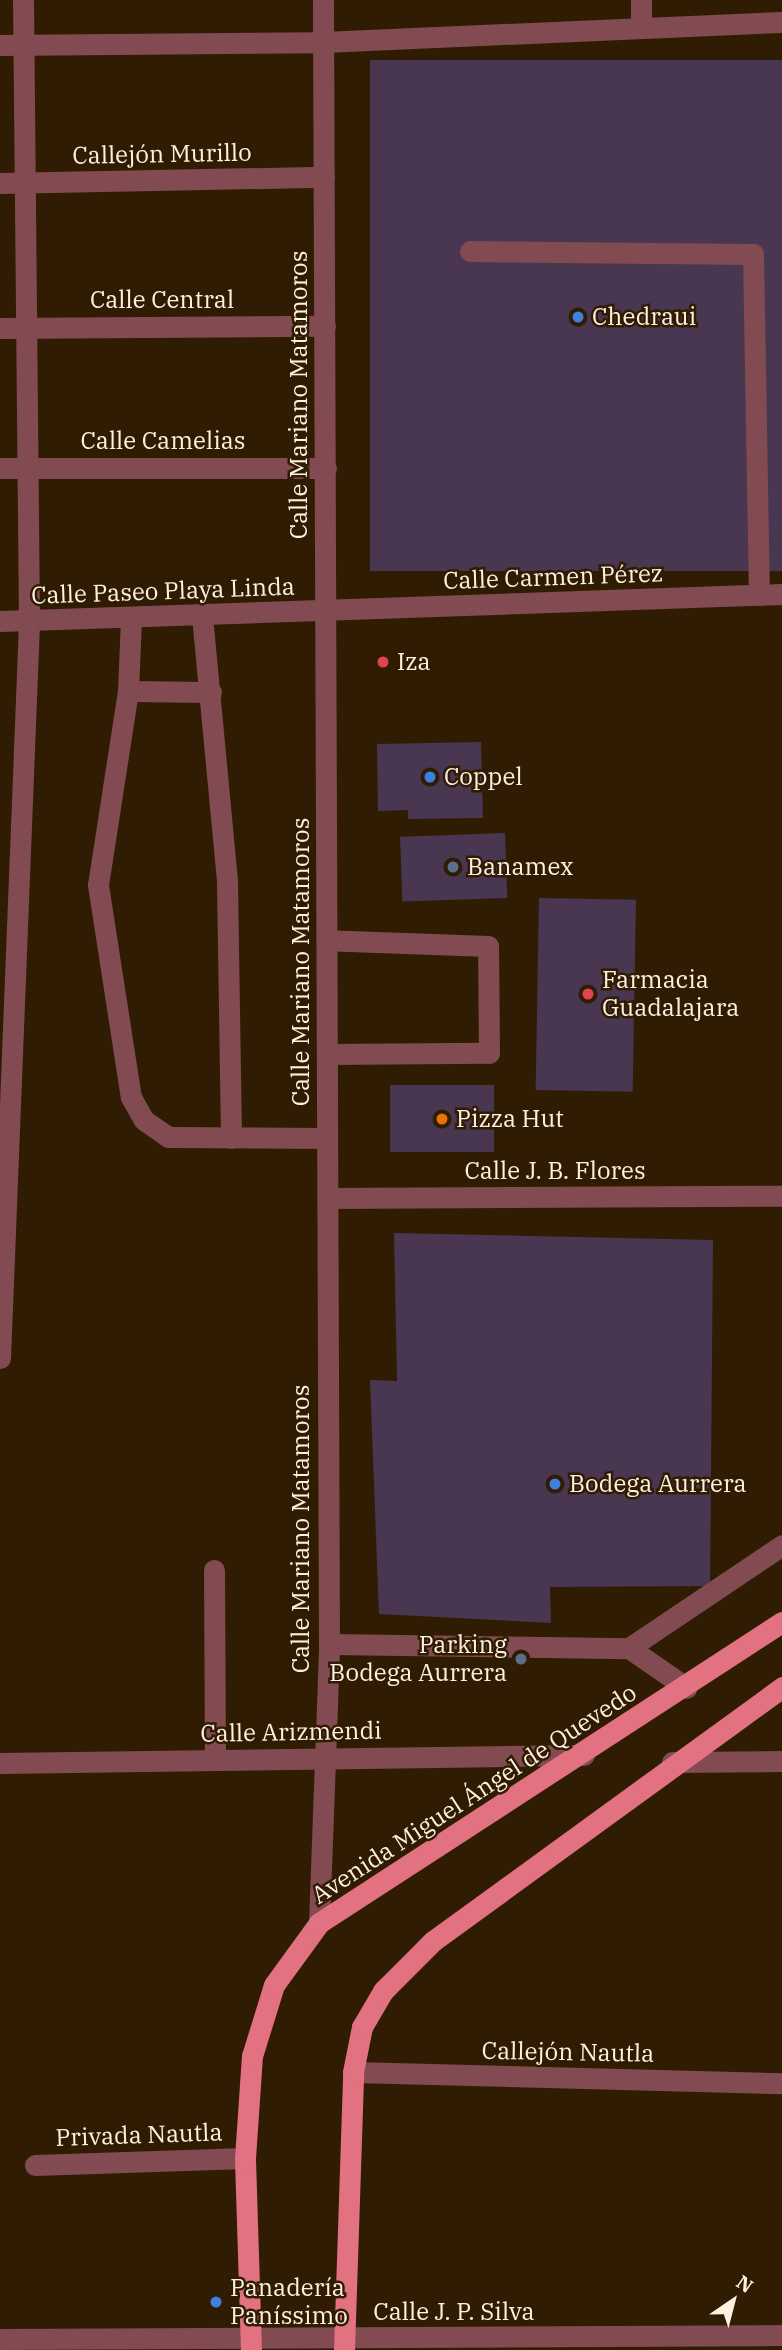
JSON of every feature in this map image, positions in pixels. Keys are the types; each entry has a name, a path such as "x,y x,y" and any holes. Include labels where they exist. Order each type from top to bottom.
{"main road":[{"name":"Avenida Miguel Ángel de Quevedo","path":"251,2345 246,2158 252,2056 274,1985 319,1923 584,1755 782,1622"},
{"path":"344,2344 353,2072 362,2027 383,1991 433,1941 672,1762 782,1687"}],"street":[{"path":"0,1358 29,622 23,327 29,182 23,0"},
{"name":"Calle Mariano Matamoros","path":"319,1923 322,1757 329,1644 323,0"},
{"path":"641,0 641,28"},
{"path":"0,45 323,41 782,22"},
{"name":"Callejón Murillo","path":"0,183 324,177"},
{"path":"470,251 753,254 759,594"},
{"name":"Calle Central","path":"0,328 325,326"},
{"name":"Calle Camelias","path":"0,468 326,468"},
{"name":"Calle Carmen Pérez","path":"327,613 782,594"},
{"name":"Calle Paseo Playa Linda","path":"0,621 327,613"},
{"path":"202,616 228,882 231,1138"},
{"path":"131,618 128,691 98,885 131,1097 144,1120 168,1137 327,1138"},
{"path":"128,691 211,692"},
{"path":"327,1054 489,1053 488,946 328,940"},
{"name":"Calle J. B. Flores","path":"328,1198 782,1196"},
{"path":"629,1648 782,1545"},
{"path":"214,1570 215,1759"},
{"path":"329,1644 629,1648 687,1688"},
{"name":"Calle Arizmendi","path":"0,1763 584,1755"},
{"path":"672,1762 782,1761"},
{"name":"Callejón Nautla","path":"353,2072 782,2083"},
{"name":"Privada Nautla","path":"35,2165 246,2158"},
{"name":"Calle J. P. Silva","path":"0,2339 251,2345 561,2344 782,2335"}],"building":[{"name":"Chedraui","path":"370,60 782,60 782,571 370,571"},
{"name":"Coppel","path":"481,742 483,818 408,819 408,810 378,811 377,744"},
{"name":"Banamex","path":"505,833 507,898 402,902 400,837"},
{"name":"Farmacia Guadalajara","path":"539,898 636,900 633,1092 536,1090"},
{"name":"Pizza Hut","path":"390,1085 494,1085 494,1152 390,1152"},
{"name":"Bodega Aurrera","path":"394,1233 713,1240 710,1586 550,1587 551,1623 379,1614 370,1380 397,1381"}],"place":[{"name":"Chedraui","path":"578,317"},
{"name":"Iza","path":"383,662"},
{"name":"Coppel","path":"430,777"},
{"name":"Banamex","path":"453,867"},
{"name":"Farmacia Guadalajara","path":"588,994"},
{"name":"Pizza Hut","path":"442,1119"},
{"name":"Bodega Aurrera","path":"555,1484"},
{"name":"Parking Bodega Aurrera","path":"521,1659"},
{"name":"Panadería Paníssimo","path":"216,2302"}]}
